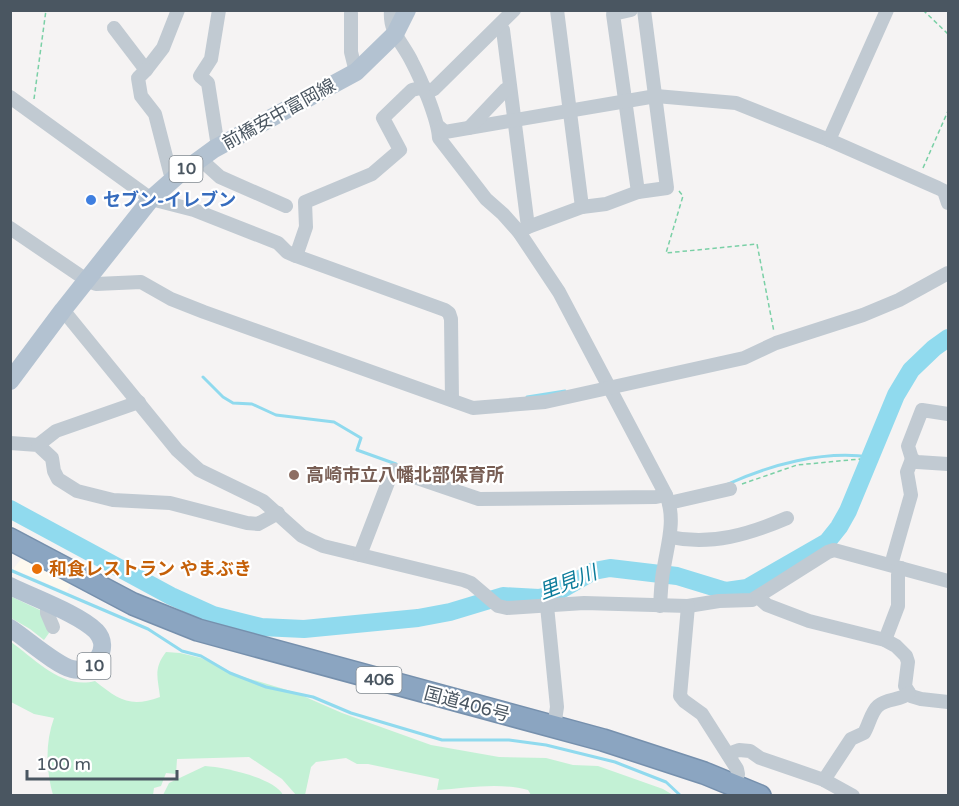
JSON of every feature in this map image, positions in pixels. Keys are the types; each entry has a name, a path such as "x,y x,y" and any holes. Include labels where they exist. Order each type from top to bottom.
{"highway":[{"name":"国道406号","path":"10,540 133,604 198,630 554,727 676,764 760,795"}],"main road":[{"name":"前橋安中富岡線","path":"10,381 151,199 218,147 356,72 395,34 407,10"},
{"name":"10","path":"10,586 87,624 99,635 102,642 101,655 94,666 73,669 62,664 10,628"}],"street":[{"path":"174,179 170,172 155,114 141,96 138,78 163,48 178,10"},
{"path":"218,147 208,83 200,76 211,59 219,10"},
{"path":"391,10 390,23 425,90 439,127 439,138 486,199 523,230 559,292 667,499 670,537 660,606"},
{"path":"296,256 306,227 305,202 372,174 399,150 383,118 412,90 434,88 514,10"},
{"path":"557,10 582,207"},
{"path":"631,10 613,14 638,192"},
{"path":"523,230 582,207 606,204 638,192 667,188 644,10"},
{"path":"829,140 887,10"},
{"path":"351,13 351,52 356,72"},
{"path":"500,26 503,30 514,120 523,230"},
{"path":"114,28 146,70"},
{"path":"469,128 510,87"},
{"path":"439,127 445,132 656,96 736,103 829,140 947,194"},
{"path":"10,97 151,199 194,210 278,243 287,252 296,256 448,313 451,319 452,400"},
{"path":"200,159 220,177 286,206"},
{"path":"10,228 88,281 107,284 141,282 171,299 204,312 473,408 545,402 744,358 776,343 863,315 899,300 948,273"},
{"path":"63,310 177,450 199,470 263,501 302,536 323,546 463,580 498,606 507,608 607,603 688,606 719,601 752,600 834,550 897,563 948,581"},
{"path":"38,445 56,431 139,402"},
{"path":"885,640 898,606 897,563 911,495 907,472 912,459 908,446 922,411 948,414"},
{"path":"10,443 38,445 52,458 58,479 77,491 91,495 123,501 170,503 247,523 258,524 278,513"},
{"path":"912,459 917,462 948,464"},
{"path":"360,555 394,470 479,499 656,497 667,499 730,489"},
{"path":"670,537 703,539 731,537 764,528 787,518"},
{"path":"758,597 767,605 815,623 885,640 896,646 906,656 908,667 905,686 909,693 915,698 948,702"},
{"path":"46,604 53,627"},
{"path":"547,606 557,707 554,727"},
{"path":"688,606 680,696 702,714 737,769 738,774 733,785"},
{"path":"824,780 851,739 864,733 875,708 909,693"},
{"path":"728,754 746,750 760,758 824,780 853,795"}],"path":[{"path":"30,111 33,105 46,10"},
{"path":"923,10 948,34"},
{"path":"918,179 948,111"},
{"path":"667,188 674,188 683,196 666,253 757,244 776,343"},
{"path":"730,489 797,465 860,459"}],"shaded area":[{"path":"25,554 74,578 67,592 13,569"}],"green space":[{"path":"10,596 44,612 49,633 44,640 11,618"},
{"path":"11,642 61,677 83,683 95,681 118,697 133,702 160,697 157,674 159,664 166,652 180,653 201,658 237,675 294,692 342,713 431,745 499,757 546,758 573,765 598,766 663,789 673,795 531,795 528,790 494,786 437,790 439,779 368,764 357,764 346,758 316,762 311,767 305,795 296,795 282,779 249,757 177,759 176,774 166,773 161,786 154,788 153,795 53,795 48,756 49,737 54,718 34,714 11,702"},
{"path":"205,766 236,771 260,779 270,783 283,795 163,795 169,783"}],"waterway":[{"name":"里見川","path":"10,509 171,596 213,615 261,627 304,629 418,618 450,612 503,596 539,598 552,595 594,571 610,568 677,576 726,591 747,588 827,542 848,511 896,395 911,370 948,338"},
{"path":"203,377 223,397 233,403 252,404 276,415 334,422 361,438 357,450 396,464"},
{"path":"527,397 565,391"},
{"path":"728,484 779,465 815,457 852,455 870,457"},
{"path":"10,570 148,629 182,651 201,656 230,673 266,687 313,697 351,713 442,740 509,740 546,745 615,762 666,782 681,796"}],"place":[{"name":"セブン-イレブン","path":"91,200"},
{"name":"高崎市立八幡北部保育所","path":"294,475"},
{"name":"和食レストラン やまぶき","path":"37,569"}]}
